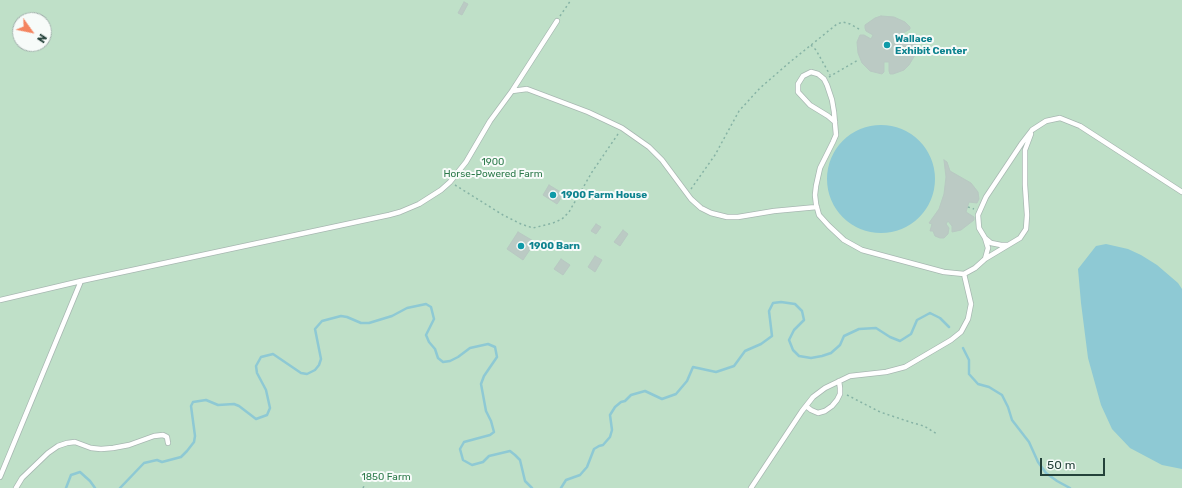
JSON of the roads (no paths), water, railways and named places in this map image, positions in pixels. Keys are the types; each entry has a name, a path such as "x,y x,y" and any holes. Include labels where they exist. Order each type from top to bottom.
{"lane":[{"path":"0,300 400,212 420,204 450,182 466,162 490,121 512,91 557,21"},
{"path":"835,122 810,105 798,92 798,84 802,76 812,72 818,74 824,79 832,100 835,122 836,134 820,168 815,195 819,215 844,240 862,250 944,272 964,274 975,268 1000,249 1020,238 1026,229 1025,150 1032,130"},
{"path":"512,91 527,89 588,112 622,128 649,147 662,160 691,199 701,208 711,213 727,217 738,217 774,211 817,207"},
{"path":"985,259 988,248 985,238 979,228 978,215 986,197 1022,143 1032,130 1046,121 1060,118 1080,126 1182,192"},
{"path":"985,238 991,243 1001,245 1011,244"},
{"path":"752,488 813,397 838,381 850,376 886,372 905,367 951,340 961,332 968,319 971,304 964,274"},
{"path":"0,477 81,281"},
{"path":"806,406 811,410 818,412 825,411 832,406 837,400 840,392 838,381"},
{"path":"16,488 22,478 48,453 58,446 75,442 91,448 113,448 129,445 163,434 167,437 168,443"}],"water":[{"path":"881,125 902,129 919,141 931,158 935,179 931,200 919,217 902,229 881,233 860,229 843,217 831,200 827,179 831,158 843,141 860,129"},
{"path":"1106,244 1128,249 1141,255 1157,265 1178,283 1182,289 1182,469 1162,465 1130,448 1112,429 1101,405 1088,358 1078,269 1096,246"}],"waterway":[{"path":"561,488 566,480 580,475 587,467 594,449 603,445 610,437 612,430 610,415 615,407 631,395 645,391 662,399 676,394 687,381 693,367 716,372 734,366 745,351 761,344 772,336 769,311 773,303 781,302 795,304 802,311 804,320 794,330 789,340 793,350 799,356 811,358 831,353 840,345 844,336 859,329 876,328 890,337 900,341 911,334 917,320 930,313 940,318 949,327"},
{"path":"120,488 144,463 157,460 162,462 181,457 187,451 194,442 195,436 191,406 193,402 206,400 218,405 234,404 256,419 267,415 270,408 266,390 257,373 256,366 261,357 273,354 301,373 307,374 315,370 321,359 315,329 322,321 341,316 361,323 369,323 392,316 407,308 426,304 431,307 434,319 426,335 429,342 435,349 438,358 443,362 450,361 458,357 470,348 488,344 495,347 497,357 484,376 481,384 486,411 494,432 490,435 464,442 460,449 463,460 472,465 483,462 489,456 510,451 520,460 525,481 532,488"},
{"path":"963,348 969,360 969,374 978,384 989,387 1002,395 1012,420 1029,442 1038,462 1046,473 1070,488"},
{"path":"66,488 71,475 80,472 95,488"}],"place":[{"name":"Wallace Exhibit Center","path":"887,45"},
{"name":"1900 Farm House","path":"553,195"},
{"name":"1900 Barn","path":"521,246"}],"park label":[{"name":"1900 Horse-Powered Farm","path":"493,168"},
{"name":"1850 Farm","path":"386,477"}]}
